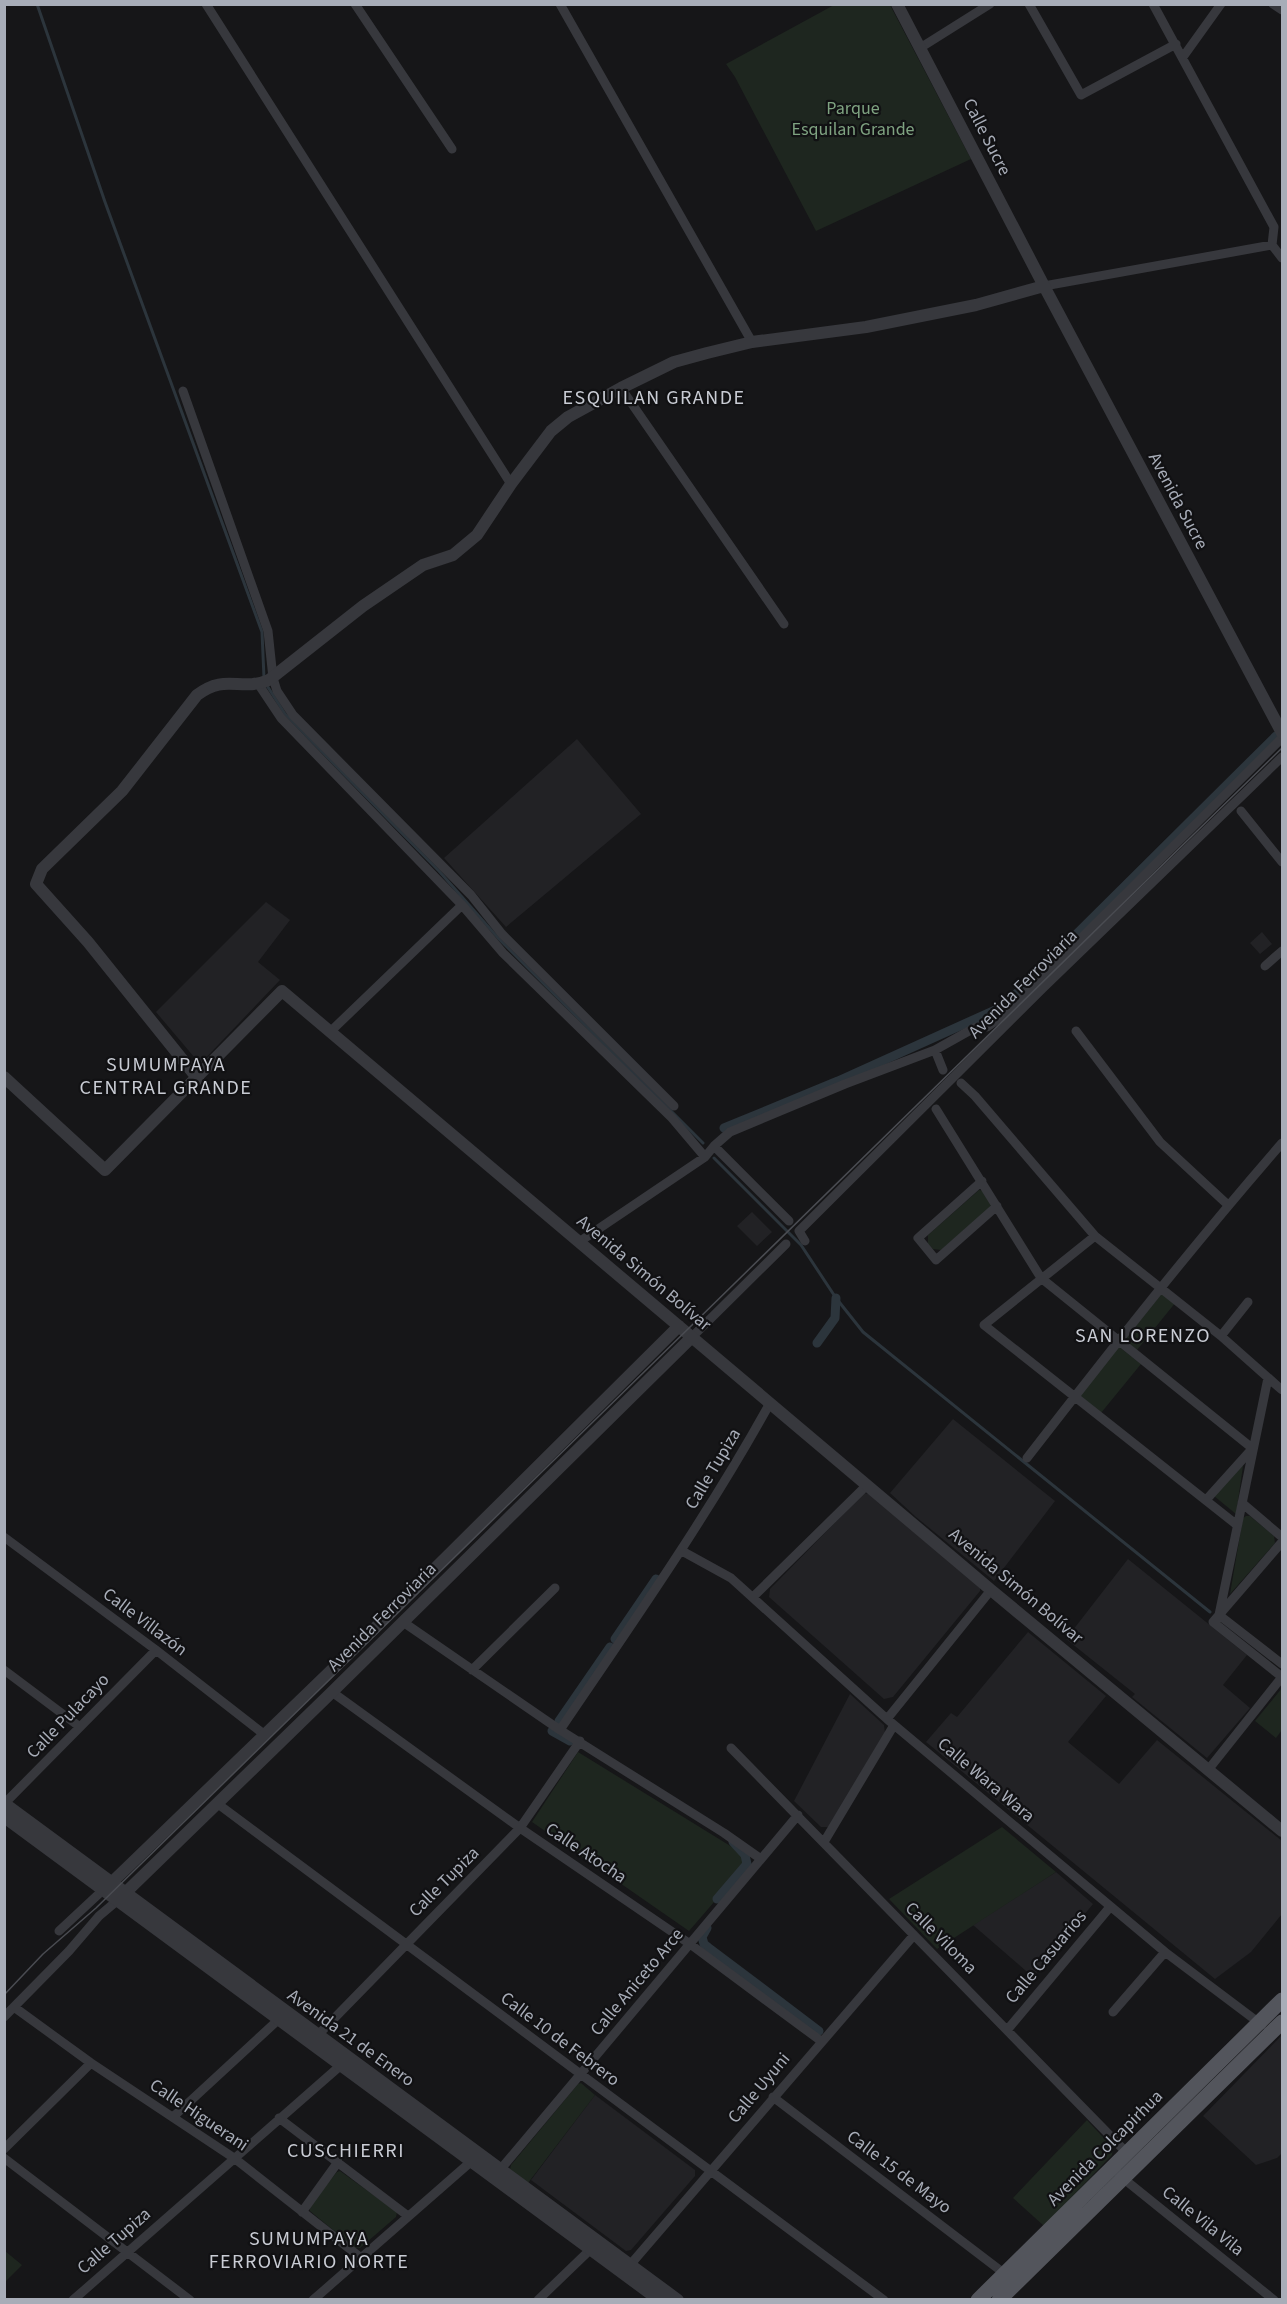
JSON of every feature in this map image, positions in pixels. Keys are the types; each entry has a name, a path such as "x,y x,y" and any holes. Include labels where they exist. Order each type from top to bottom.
{"main road":[{"path":"1271,2026 1282,2000"},
{"name":"Avenida Colcapirhua","path":"978,2300 1127,2153 1271,2026"},
{"name":"Avenida Colcapirhua","path":"999,2300 1124,2179 1271,2026"}],"street":[{"path":"206,4 511,484"},
{"path":"355,4 453,150"},
{"path":"572,4 562,8 752,342"},
{"name":"Calle Sucre","path":"897,4 1044,286"},
{"path":"920,48 990,4"},
{"path":"1029,4 1081,94 1176,44"},
{"path":"1153,4 1274,227 1272,245 1282,258"},
{"path":"1183,57 1221,4"},
{"path":"1273,4 1282,10"},
{"path":"198,1078 88,942 36,884 42,869 123,791 197,695 209,686 219,683 266,682 363,606 423,565 453,555 477,535 511,484 551,431 568,417 674,362 752,342 887,323 976,305 1044,286 1272,245"},
{"name":"Avenida Sucre","path":"1044,286 1282,733"},
{"path":"621,388 784,624"},
{"path":"183,392 268,631 266,682 282,718 462,905 503,953 626,1071 672,1118 705,1157"},
{"path":"266,682 277,691 293,715 463,887 502,934 674,1106"},
{"name":"Avenida Ferroviaria","path":"579,1242 705,1157 730,1132 845,1084 935,1050 976,1027 987,1027 1004,1015 1282,738"},
{"name":"Avenida Ferroviaria","path":"806,1241 799,1230 1043,988 1282,757"},
{"path":"1241,811 1282,862"},
{"path":"331,1031 462,905"},
{"path":"1265,966 1282,951"},
{"name":"Avenida Simón Bolívar","path":"4,1077 105,1170 282,991 991,1590 1282,1831"},
{"path":"1076,1031 1160,1142 1228,1205"},
{"path":"935,1050 944,1070"},
{"path":"961,1083 975,1096 1095,1236 1221,1336 1282,1390"},
{"path":"936,1108 1041,1278 1252,1448"},
{"path":"1027,1458 1118,1340 1228,1205 1282,1143"},
{"path":"714,1146 789,1221"},
{"path":"982,1182 918,1238 936,1260 997,1206"},
{"path":"1095,1236 984,1325 1237,1525"},
{"name":"Avenida Ferroviaria","path":"4,2017 69,1951 99,1916 218,1804 786,1244"},
{"path":"1221,1336 1248,1302"},
{"name":"Avenida Ferroviaria","path":"59,1931 265,1735 679,1326"},
{"path":"1216,1618 1268,1378"},
{"name":"Calle Tupiza","path":"560,1730 682,1551 732,1472 770,1403"},
{"path":"1206,1500 1252,1448"},
{"path":"753,1597 867,1485"},
{"path":"1216,1618 1282,1539 1242,1503"},
{"name":"Calle Villazón","path":"4,1537 156,1650 265,1735"},
{"name":"Calle Wara Wara","path":"682,1551 731,1578 890,1722 1110,1907 1165,1952 1271,2026"},
{"path":"472,1670 555,1588"},
{"path":"824,1842 890,1722 991,1590"},
{"path":"1216,1618 1282,1664"},
{"path":"1208,1770 1282,1677 1216,1618"},
{"path":"403,1622 560,1730 724,1833 761,1859"},
{"name":"Calle Pulacayo","path":"5,1804 156,1650"},
{"path":"4,1670 80,1727"},
{"name":"Calle Atocha","path":"332,1692 520,1828 690,1944 820,2041"},
{"name":"Calle Tupiza","path":"314,2039 520,1828 580,1741"},
{"name":"Calle Viloma","path":"730,1748 1127,2153"},
{"name":"Avenida 21 de Enero","path":"5,1804 108,1886"},
{"name":"Calle 10 de Febrero","path":"218,1804 884,2300"},
{"name":"Calle Aniceto Arce","path":"500,2170 798,1815"},
{"name":"Avenida 21 de Enero","path":"4,1817 122,1896 595,2246 630,2265 678,2300"},
{"name":"Avenida 21 de Enero","path":"122,1896 278,2020 314,2039 340,2066 475,2158 500,2170 659,2300"},
{"name":"Calle Casuarios","path":"1008,2030 1110,1907"},
{"name":"Calle Uyuni","path":"630,2265 820,2041 914,1935"},
{"path":"1113,2012 1165,1952"},
{"name":"Calle Higuerani","path":"14,2007 91,2063 234,2158 360,2257"},
{"path":"172,2117 278,2020"},
{"path":"4,2150 91,2063"},
{"name":"Calle Tupiza","path":"73,2300 340,2066"},
{"name":"Calle 15 de Mayo","path":"773,2097 1005,2274"},
{"path":"279,2118 408,2216"},
{"path":"4,2158 190,2300"},
{"path":"313,2300 475,2158"},
{"path":"302,2212 338,2162"},
{"name":"Calle Vila Vila","path":"1113,2168 1274,2300"},
{"path":"538,2300 595,2246"}],"shaded area":[{"path":"577,739 641,814 506,927 444,858"},
{"path":"266,902 290,920 258,962 280,980 200,1064 156,1012"},
{"path":"1262,932 1272,944 1260,954 1250,943"},
{"path":"752,1212 772,1232 757,1246 737,1226"},
{"path":"953,1419 1055,1501 994,1581 890,1493"},
{"path":"864,1493 870,1494 980,1584 980,1591 893,1697 884,1699 769,1597 770,1589"},
{"path":"1128,1559 1247,1655 1223,1685 1250,1708 1207,1758 1132,1697 1135,1694 1066,1639"},
{"path":"1028,1632 1106,1696 1068,1742 1080,1752 1119,1784 1157,1740 1282,1841 1282,1914 1251,1952 1215,1979 926,1742 951,1713 957,1717"},
{"path":"850,1694 884,1725 885,1733 829,1827 821,1827 794,1801"},
{"path":"1056,1872 1093,1904 1033,1977 973,1925"},
{"path":"1282,2035 1282,2153 1277,2158 1256,2165 1203,2116"},
{"path":"595,2095 695,2170 695,2176 631,2250 626,2251 531,2180"}],"green space":[{"name":"Parque Esquilan Grande","path":"834,5 890,5 971,159 816,231 726,64"},
{"path":"979,1190 984,1191 992,1203 989,1209 941,1250 933,1249 928,1244 928,1235"},
{"path":"1163,1292 1176,1302 1137,1350 1124,1340"},
{"path":"1118,1346 1141,1364 1101,1413 1079,1395"},
{"path":"1241,1462 1243,1466 1236,1514 1214,1496"},
{"path":"1250,1516 1274,1536 1275,1543 1230,1594 1243,1518"},
{"path":"1282,1688 1282,1730 1276,1738 1255,1721"},
{"path":"578,1752 745,1855 747,1864 689,1931 532,1822"},
{"path":"1002,1827 1056,1872 937,1949 889,1899"},
{"path":"581,2083 595,2095 528,2183 510,2169 511,2165"},
{"path":"1087,2120 1113,2148 1112,2155 1044,2226 1013,2198"},
{"path":"340,2171 397,2212 396,2217 360,2248 355,2248 310,2211 310,2204"},
{"path":"5,2251 22,2265 5,2282"}],"waterway":[{"path":"37,4 105,202 262,632 264,678"},
{"path":"266,684 285,714 439,871 499,939 703,1143"},
{"path":"724,1128 838,1081 1004,1006 1276,736"},
{"path":"714,1158 801,1245 836,1298 863,1332 1210,1612"},
{"path":"817,1343 835,1318 836,1298"},
{"path":"615,1639 656,1579"},
{"path":"559,1721 610,1647"},
{"path":"552,1731 570,1741"},
{"path":"717,1899 747,1864 745,1855 733,1842"},
{"path":"707,1928 702,1937 704,1944 819,2031"}],"tram line":[{"path":"4,1995 43,1954 96,1908 1282,748"}],"district":[{"name":"ESQUILAN GRANDE","path":"654,398"},
{"name":"SUMUMPAYA CENTRAL GRANDE","path":"166,1076"},
{"name":"SAN LORENZO","path":"1143,1336"},
{"name":"CUSCHIERRI","path":"346,2151"},
{"name":"SUMUMPAYA FERROVIARIO NORTE","path":"309,2250"}]}
